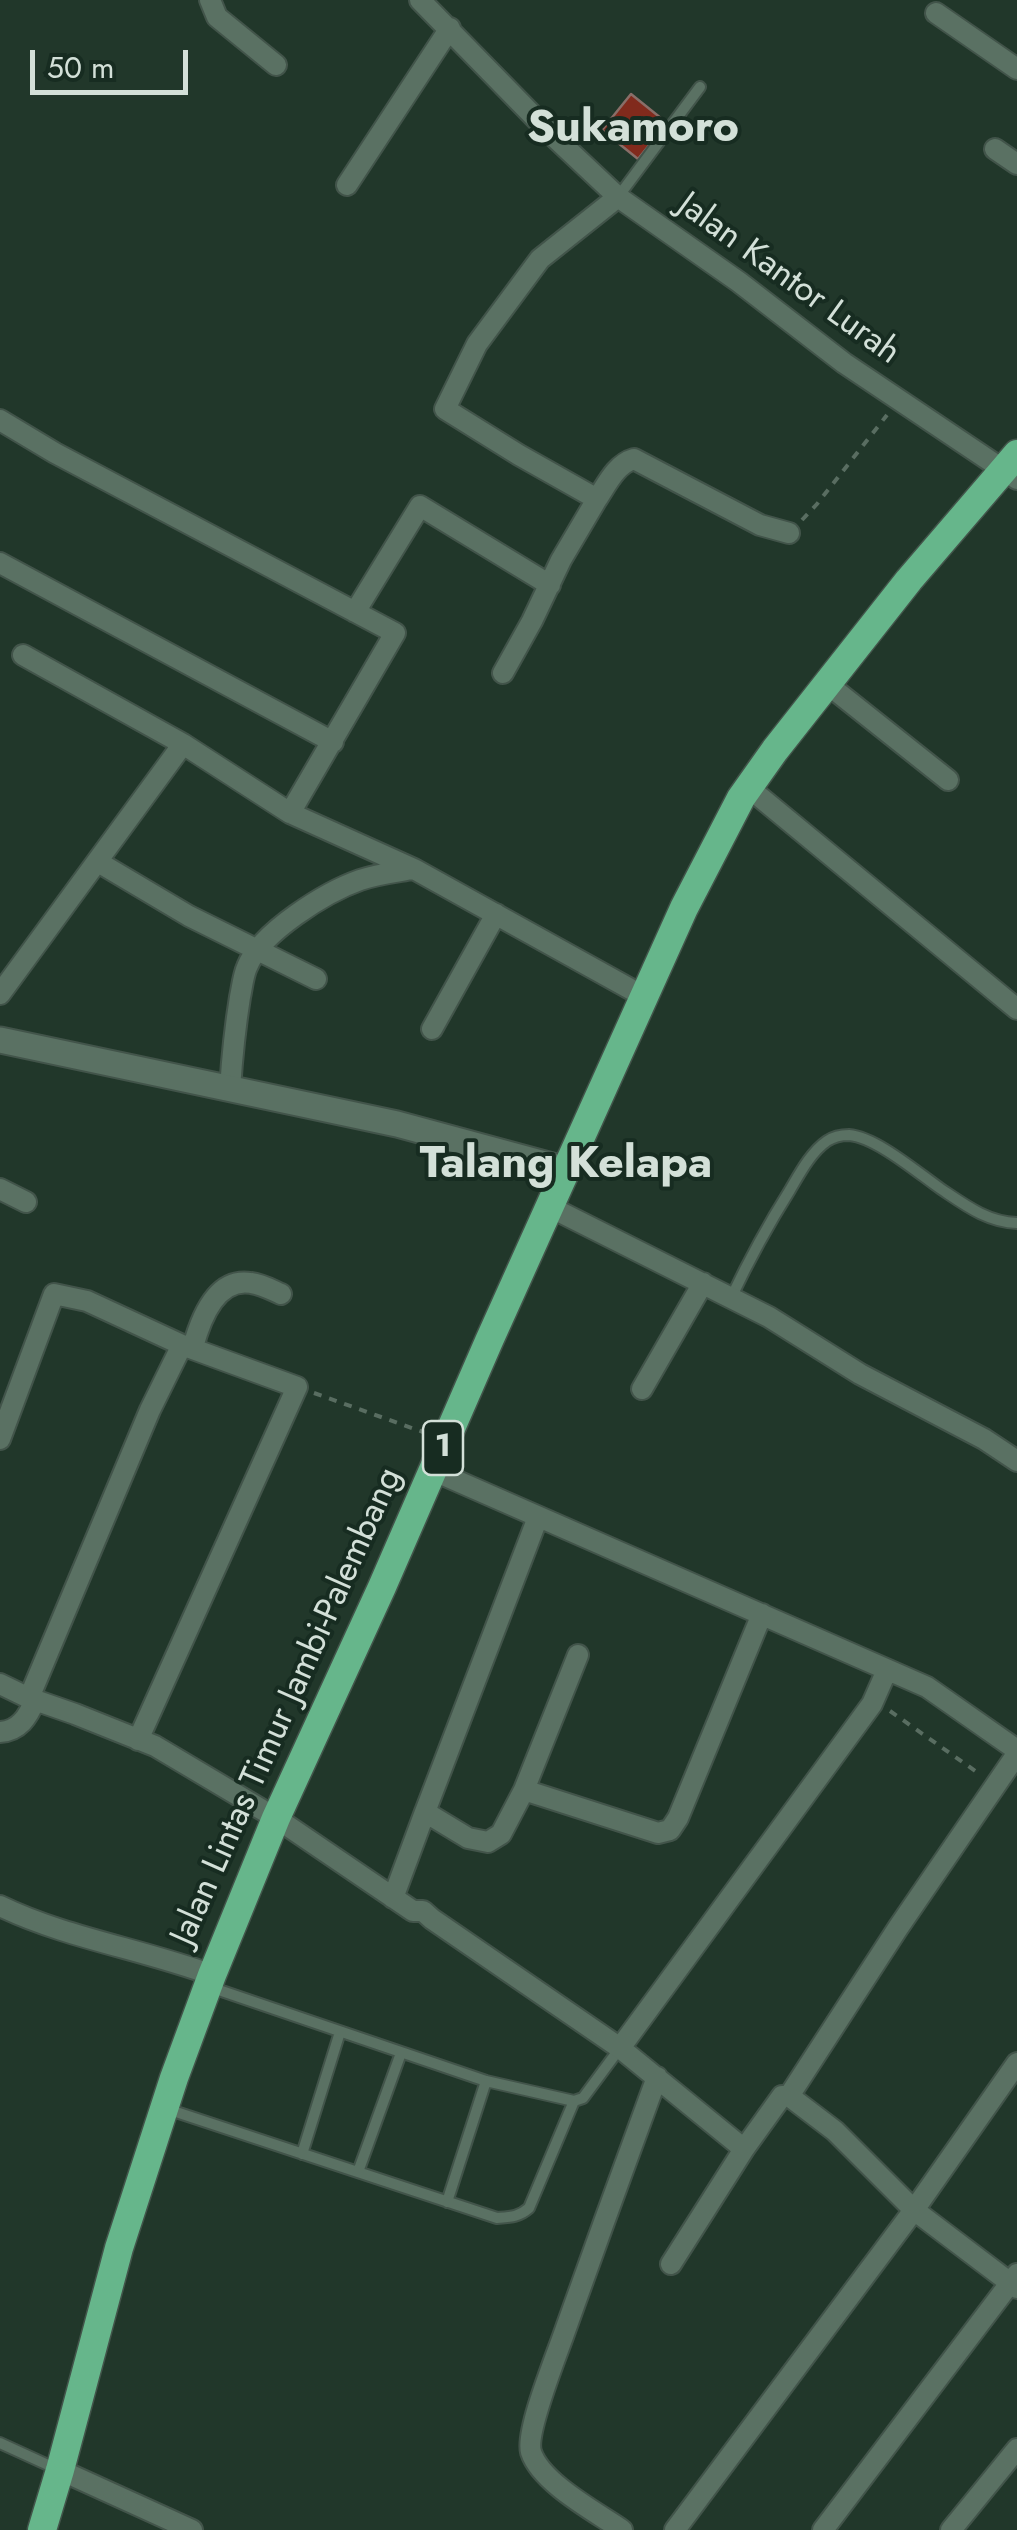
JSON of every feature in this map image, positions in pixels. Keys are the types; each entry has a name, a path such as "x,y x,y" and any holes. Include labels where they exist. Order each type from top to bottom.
{"highway":[{"name":"Jalan Lintas Timur Jambi-Palembang","path":"42,2530 119,2248 209,1980 276,1818 684,908 748,788 826,683 909,580 1013,467"}],"street":[{"path":"210,0 217,18 276,65"},
{"name":"Jalan Kantor Lurah","path":"420,0 618,197 739,282 844,363 1013,467"},
{"path":"936,13 1017,69"},
{"path":"348,184 450,28"},
{"path":"995,148 1017,164"},
{"path":"596,499 445,408 477,344 540,260 618,197"},
{"path":"0,420 54,453 395,633 290,814"},
{"path":"503,673 596,499 626,461 634,459 760,525 789,533"},
{"path":"355,612 420,506 550,585"},
{"path":"0,564 333,742"},
{"path":"23,655 183,744 290,814 414,868 643,996"},
{"path":"826,683 948,780"},
{"path":"0,994 183,744"},
{"path":"748,788 1017,1009"},
{"path":"98,862 188,916 316,979"},
{"path":"230,1089 233,1036 241,994 247,967 259,949 319,898 362,879 414,868"},
{"path":"432,1029 496,914"},
{"path":"0,1040 397,1124 568,1170"},
{"path":"0,1189 26,1202"},
{"path":"550,1207 769,1317 860,1374 1014,1451"},
{"path":"0,1732 10,1731 23,1722 150,1410 209,1303 242,1283 281,1294"},
{"path":"642,1389 703,1284"},
{"path":"0,1438 54,1294 87,1301 188,1346 297,1387 138,1740"},
{"path":"432,1470 926,1687 1017,1752 789,2096"},
{"path":"392,1898 538,1517"},
{"path":"524,1790 658,1832 670,1830 762,1614"},
{"path":"425,1812 468,1838 488,1842 501,1834 524,1790 578,1655"},
{"path":"620,2048 872,1704 886,1670"},
{"path":"0,1684 154,1746 276,1818 412,1911 423,1911 620,2048 744,2149"},
{"path":"0,1906 35,1921 176,1962 209,1980"},
{"path":"674,2530 914,2210 1017,2063"},
{"path":"622,2530 550,2479 530,2449 531,2433 657,2077"},
{"path":"671,2264 775,2103 782,2096 789,2096 834,2131 914,2210 1015,2282 823,2530"},
{"path":"950,2530 1017,2448"},
{"path":"60,2470 192,2530"}],"lane":[{"path":"618,197 700,87"},
{"path":"731,1298 757,1244 804,1166 830,1139 842,1135 853,1135 894,1155 971,1210 1017,1223"},
{"path":"209,1980 401,2053 486,2081 574,2101 583,2098 620,2048"},
{"path":"302,2154 340,2032"},
{"path":"358,2172 401,2053"},
{"path":"447,2202 486,2081"},
{"path":"164,2108 497,2218 522,2214 529,2208 574,2101"},
{"path":"0,2443 60,2470"}],"path":[{"path":"789,533 900,400"},
{"path":"297,1387 446,1440"},
{"path":"872,1704 890,1711 996,1786"}],"building":[{"path":"631,94 667,123 638,159 602,130"}],"district":[{"name":"Sukamoro","path":"633,130"},
{"name":"Talang Kelapa","path":"566,1166"}]}
